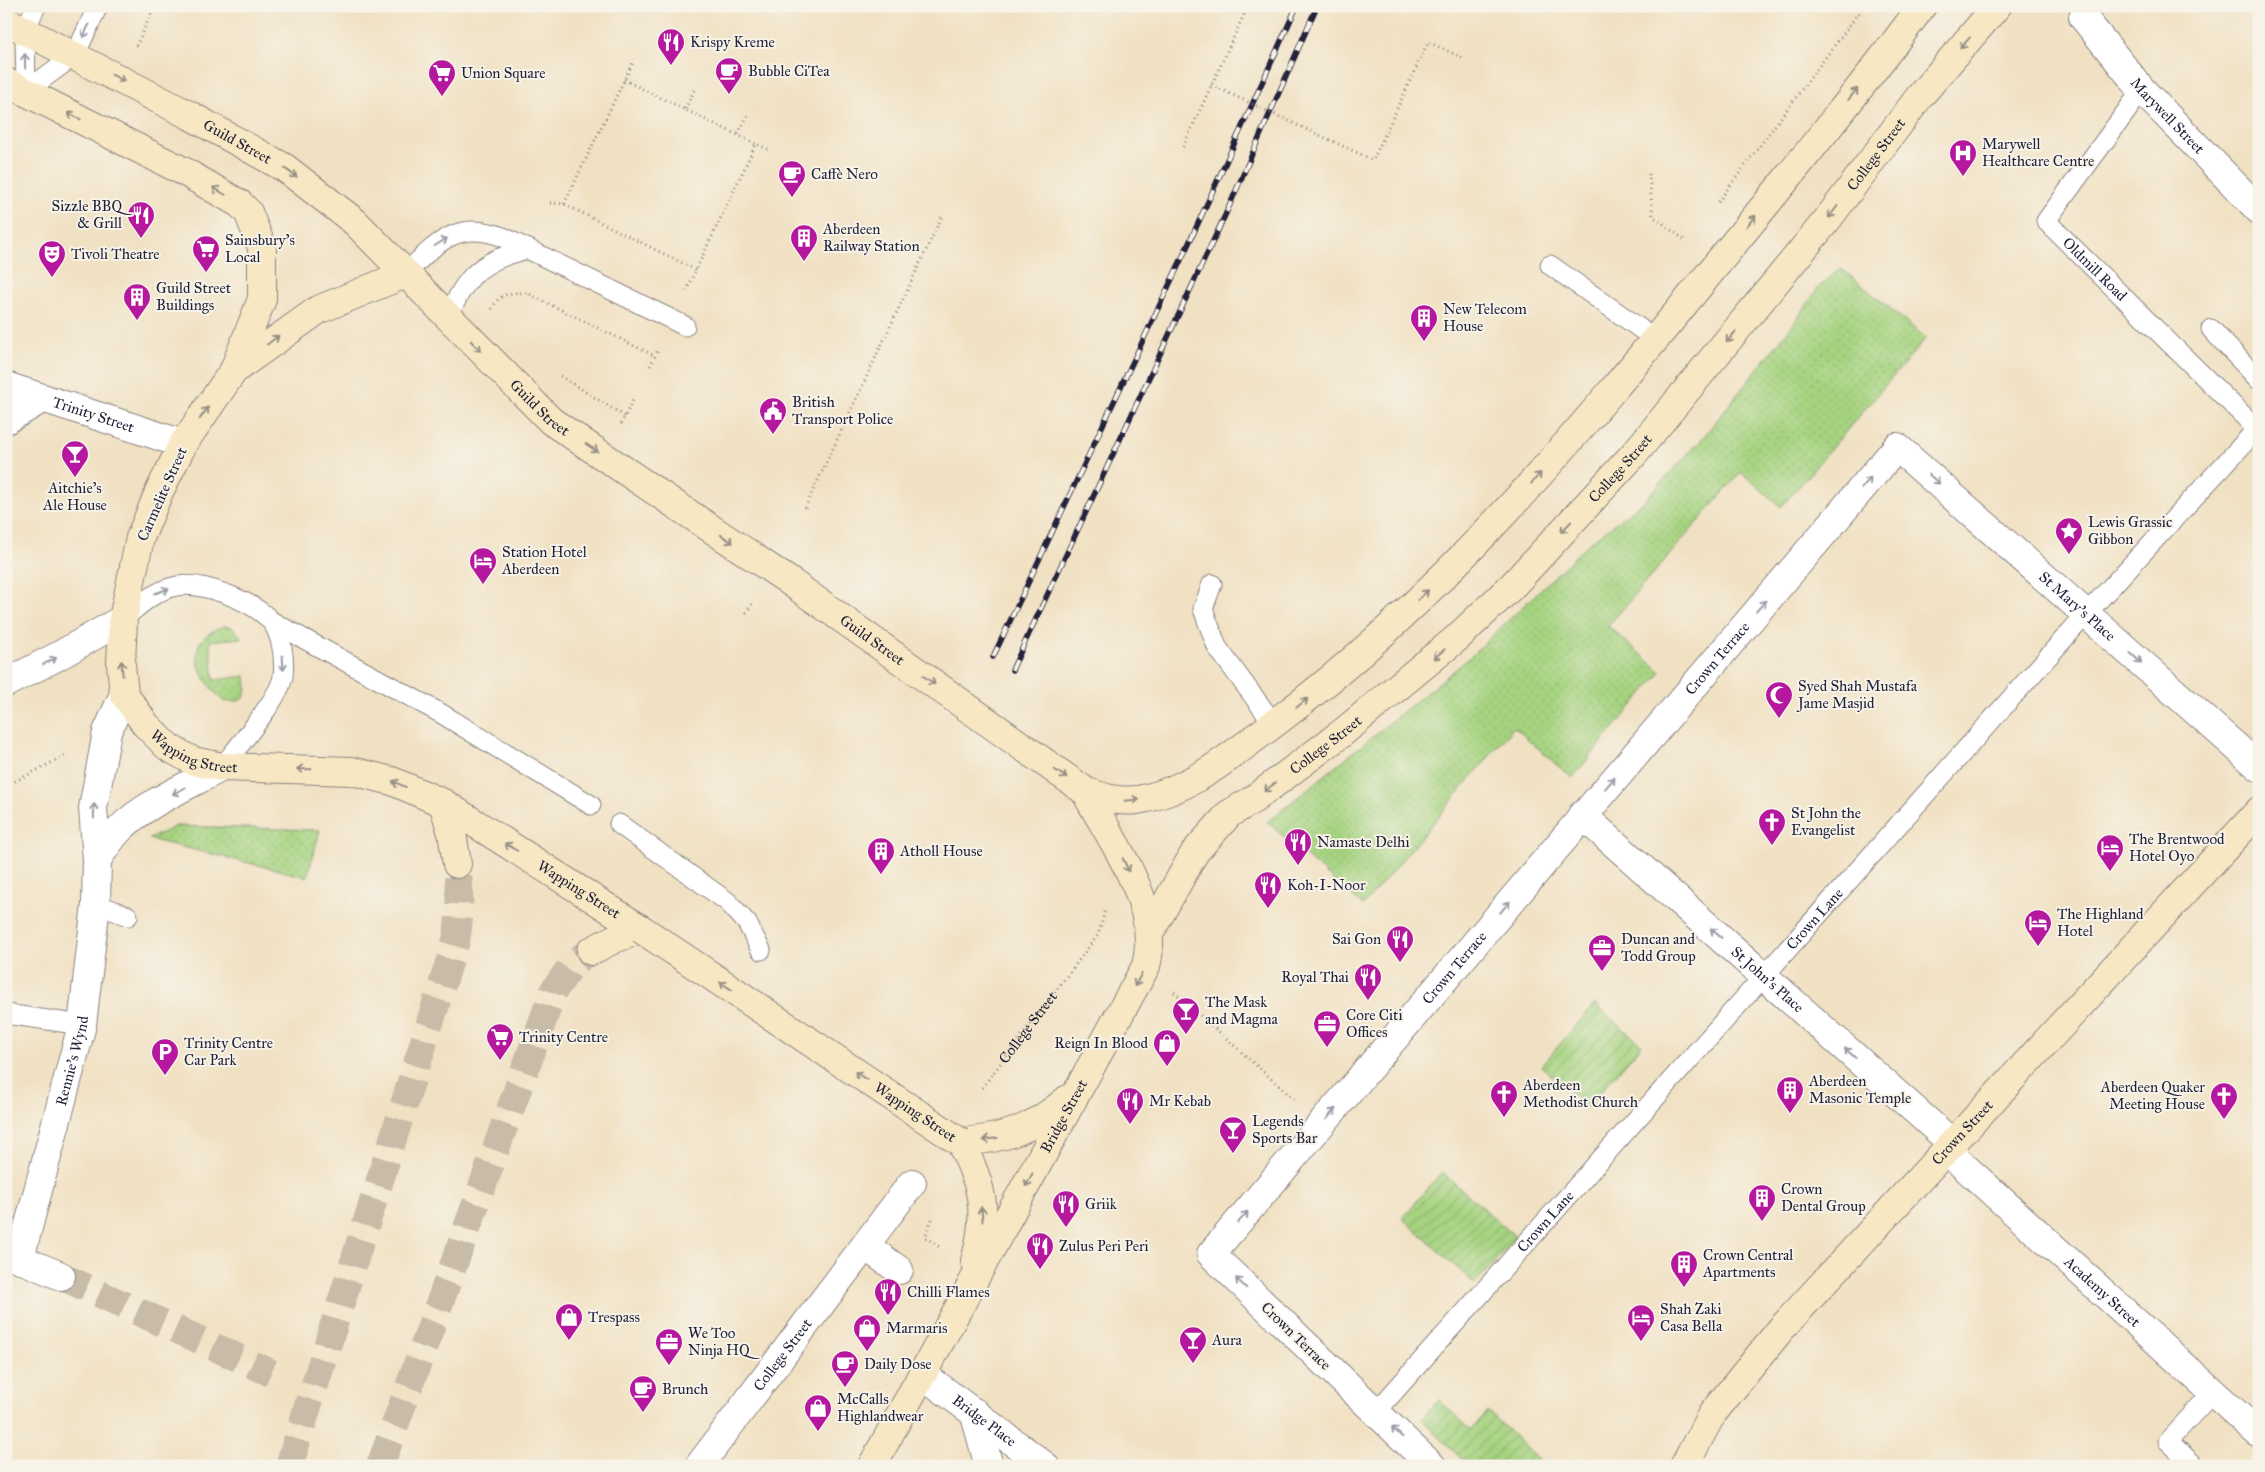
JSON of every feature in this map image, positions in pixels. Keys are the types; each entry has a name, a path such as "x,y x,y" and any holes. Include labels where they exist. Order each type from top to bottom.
{"main road":[{"path":"1085,791 1112,801 1139,799 1161,793 1196,778 1274,724 1356,657 1509,508 1655,339 1922,6"},
{"name":"College Street","path":"1182,871 1195,852 1229,814 1254,799 1342,733 1457,638 1512,586 1635,453 1821,228 1920,96 1997,6"},
{"name":"Guild Street","path":"16,26 120,79 285,168 356,222 448,318 552,421 789,581 1085,791"},
{"name":"Carmelite Street","path":"16,86 184,172 240,204 248,212 254,223 262,247 262,299 234,370 183,444 159,492 140,538 123,619"},
{"name":"Carmelite Street","path":"234,370 318,310 405,274"},
{"name":"Wapping Street","path":"123,619 121,664 124,694 146,725 168,747 193,761 222,767 352,772 392,781 442,804 641,929 960,1142 996,1139 1016,1133 1035,1124 1077,1091"},
{"name":"Bridge Street","path":"872,1466 1146,966 1149,953 1149,934 1140,894 1085,791"},
{"path":"442,804 452,833 457,864"},
{"name":"Crown Street","path":"1684,1466 1712,1414 1781,1329 2259,811"},
{"name":"Bridge Street","path":"1149,934 1182,871"},
{"path":"591,951 614,939 641,929"},
{"name":"Bridge Street","path":"960,1142 976,1175 983,1216 983,1234 966,1295"}],"street":[{"name":"Marywell Street","path":"2083,17 2142,90 2255,198"},
{"name":"Trinity Street","path":"6,386 183,444"},
{"path":"6,420 42,399"},
{"name":"St Mary's Place","path":"1897,447 2259,767"},
{"name":"Crown Terrace","path":"1432,1466 1211,1254 1582,815 1897,447"},
{"path":"6,682 60,655 123,619"},
{"name":"Rennie's Wynd","path":"13,1255 82,1025 96,904 97,860 93,808 107,732 124,694"},
{"path":"97,860 120,829 137,814 222,767"},
{"name":"St John's Place","path":"1582,815 1765,976 1949,1146"},
{"name":"Academy Street","path":"1949,1146 2259,1434"},
{"name":"College Street","path":"700,1466 912,1183"},
{"path":"866,1246 899,1270"},
{"path":"13,1255 61,1276"},
{"name":"Bridge Place","path":"922,1374 1045,1466"},
{"path":"974,1412 989,1466"}],"lane":[{"path":"36,6 16,26 16,86 75,56 98,6"},
{"name":"Oldmill Road","path":"2142,90 2046,222 2258,430"},
{"path":"405,274 438,242 459,234 488,232 529,249 685,326"},
{"path":"448,318 461,290 473,274 501,256 529,249"},
{"path":"1550,265 1655,339"},
{"path":"2210,330 2258,378"},
{"name":"Crown Lane","path":"1376,1412 2086,614 2258,430"},
{"path":"1212,584 1203,609 1217,648 1274,724"},
{"path":"123,619 152,595 178,586 220,591 249,605 270,621 442,714 591,805"},
{"path":"222,767 270,701 283,677 280,640 270,621"},
{"path":"619,824 728,902 747,923 761,950"},
{"path":"96,904 128,916"},
{"path":"6,1014 82,1025"},
{"path":"2195,1466 2168,1441 2213,1392"}],"path":[{"path":"120,79 155,6"},
{"path":"1183,147 1248,6"},
{"path":"1717,203 1864,6"},
{"path":"1211,85 1373,160 1428,42 1463,58"},
{"path":"564,204 634,60"},
{"path":"624,80 768,149"},
{"path":"685,109 695,89"},
{"path":"738,134 748,115"},
{"path":"684,294 756,144"},
{"path":"1649,174 1653,216 1687,242 1693,235"},
{"path":"550,203 564,204 696,270"},
{"path":"805,508 943,214"},
{"path":"490,312 499,298 507,294 527,293 655,356"},
{"path":"650,366 658,350"},
{"path":"554,372 626,417 634,398"},
{"path":"6,786 68,754"},
{"name":"College Street","path":"982,1088 1098,935 1122,858"},
{"path":"1146,966 1322,1124"},
{"path":"912,1183 924,1192 932,1208 930,1229 925,1237 973,1269"}],"green space":[{"path":"1841,268 1926,338 1781,507 1741,472 1608,626 1661,672 1572,778 1514,727 1363,906 1267,822 1467,660 1589,543 1644,501 1700,441 1792,326 1819,287"},
{"path":"223,626 232,627 242,638 210,641 214,680 246,676 247,688 244,698 238,701 224,702 219,697 203,674 197,657 201,641 208,634"},
{"path":"176,826 320,830 307,877 149,839"},
{"path":"1595,1004 1642,1045 1587,1107 1541,1066"},
{"path":"1442,1172 1516,1237 1475,1284 1402,1218"},
{"path":"1439,1400 1471,1430 1488,1411 1540,1461 1537,1466 1469,1466 1421,1419"}],"tunnel":[{"path":"289,1466 456,941 459,922 457,864"},
{"path":"380,1466 554,990 575,961 591,951"},
{"path":"61,1276 271,1373"}],"railway":[{"path":"993,657 1190,241 1297,6"},
{"path":"1012,670 1228,209 1317,6"}],"place":[{"name":"Krispy Kreme","path":"671,66"},
{"name":"Bubble CiTea","path":"729,95"},
{"name":"Union Square","path":"442,97"},
{"name":"Marywell Healthcare Centre","path":"1963,177"},
{"name":"Caffè Nero","path":"792,198"},
{"name":"Sizzle BBQ & Grill","path":"141,239"},
{"name":"Aberdeen Railway Station","path":"804,262"},
{"name":"Sainsbury's Local","path":"206,273"},
{"name":"Tivoli Theatre","path":"52,278"},
{"name":"Guild Street Buildings","path":"137,321"},
{"name":"New Telecom House","path":"1424,342"},
{"name":"British Transport Police","path":"773,435"},
{"name":"Aitchie's Ale House","path":"75,478"},
{"name":"Lewis Grassic Gibbon","path":"2069,555"},
{"name":"Station Hotel Aberdeen","path":"483,585"},
{"name":"Syed Shah Mustafa Jame Masjid","path":"1779,719"},
{"name":"St John the Evangelist","path":"1772,846"},
{"name":"Namaste Delhi","path":"1298,866"},
{"name":"The Brentwood Hotel Oyo","path":"2110,872"},
{"name":"Atholl House","path":"881,875"},
{"name":"Koh-I-Noor","path":"1268,909"},
{"name":"The Highland Hotel","path":"2038,947"},
{"name":"Sai Gon","path":"1400,963"},
{"name":"Duncan and Todd Group","path":"1602,972"},
{"name":"Royal Thai","path":"1368,1001"},
{"name":"The Mask and Magma","path":"1186,1035"},
{"name":"Core Citi Offices","path":"1327,1048"},
{"name":"Trinity Centre","path":"500,1061"},
{"name":"Reign In Blood","path":"1167,1067"},
{"name":"Trinity Centre Car Park","path":"165,1076"},
{"name":"Aberdeen Masonic Temple","path":"1790,1114"},
{"name":"Aberdeen Methodist Church","path":"1504,1118"},
{"name":"Aberdeen Quaker Meeting House","path":"2224,1120"},
{"name":"Mr Kebab","path":"1130,1125"},
{"name":"Legends Sports Bar","path":"1233,1154"},
{"name":"Crown Dental Group","path":"1762,1222"},
{"name":"Griik","path":"1066,1228"},
{"name":"Zulus Peri Peri","path":"1040,1270"},
{"name":"Crown Central Apartments","path":"1684,1288"},
{"name":"Chilli Flames","path":"888,1316"},
{"name":"Trespass","path":"569,1341"},
{"name":"Shah Zaki Casa Bella","path":"1641,1342"},
{"name":"Marmaris","path":"867,1352"},
{"name":"Aura","path":"1193,1364"},
{"name":"We Too Ninja HQ","path":"669,1366"},
{"name":"Daily Dose","path":"845,1388"},
{"name":"Brunch","path":"643,1413"},
{"name":"McCalls Highlandwear","path":"818,1432"}]}
